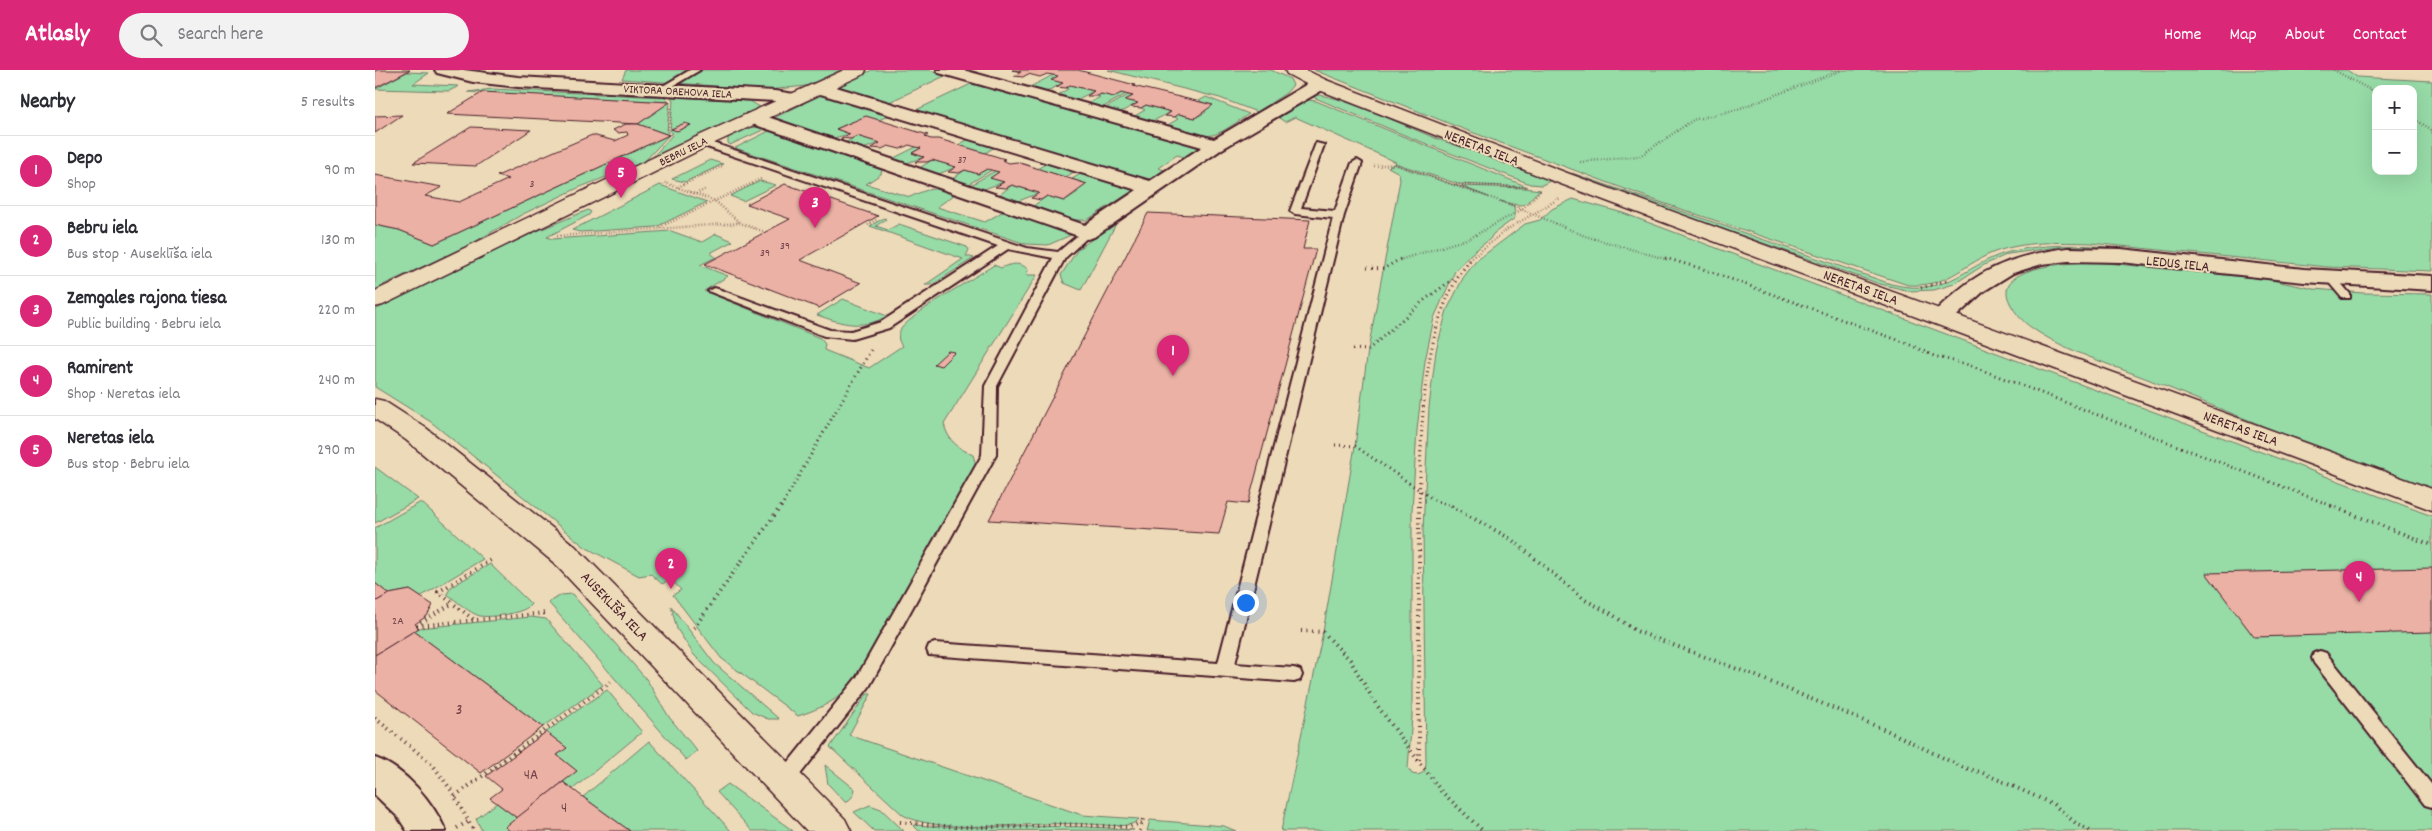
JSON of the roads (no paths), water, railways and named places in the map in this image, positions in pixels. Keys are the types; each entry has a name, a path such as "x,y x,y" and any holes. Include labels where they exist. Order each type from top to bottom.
{"street":[{"name":"VIKTORA OREHOVA IELA","path":"443,70 473,77 518,82 775,96 795,99"},
{"name":"BEBRU IELA","path":"375,300 701,142 858,70"},
{"path":"945,70 1216,145"},
{"name":"NERETAS IELA","path":"1293,70 1320,84 1578,174 1942,317 2432,500"},
{"path":"753,118 1087,233 1216,145 1320,84"},
{"path":"820,88 1151,188"},
{"name":"LEDUS IELA","path":"1942,317 1973,289 1998,272 2035,259 2059,255 2134,258 2331,278 2432,283"},
{"name":"AUSEKLĪŠA IELA","path":"375,407 417,434 565,554 785,780 832,831"},
{"path":"375,773 405,800 428,831"}],"lane":[{"path":"660,90 696,70"},
{"path":"701,142 1007,246 1033,253 1060,256"},
{"path":"1319,145 1295,211 1339,215"},
{"path":"1225,670 1339,215 1361,165"},
{"path":"785,780 863,682 989,455 991,386 1060,256 1087,233"},
{"path":"714,291 828,333 852,335 885,326 1007,246"},
{"path":"2331,278 2347,296"},
{"path":"935,650 1294,675"},
{"path":"2320,658 2430,794"}],"place":[{"name":"Neretas iela","path":"621,198"},
{"name":"Zemgales rajona tiesa","path":"815,228"},
{"name":"Depo","path":"1173,376"},
{"name":"Bebru iela","path":"671,589"},
{"name":"Ramirent","path":"2359,602"}]}
